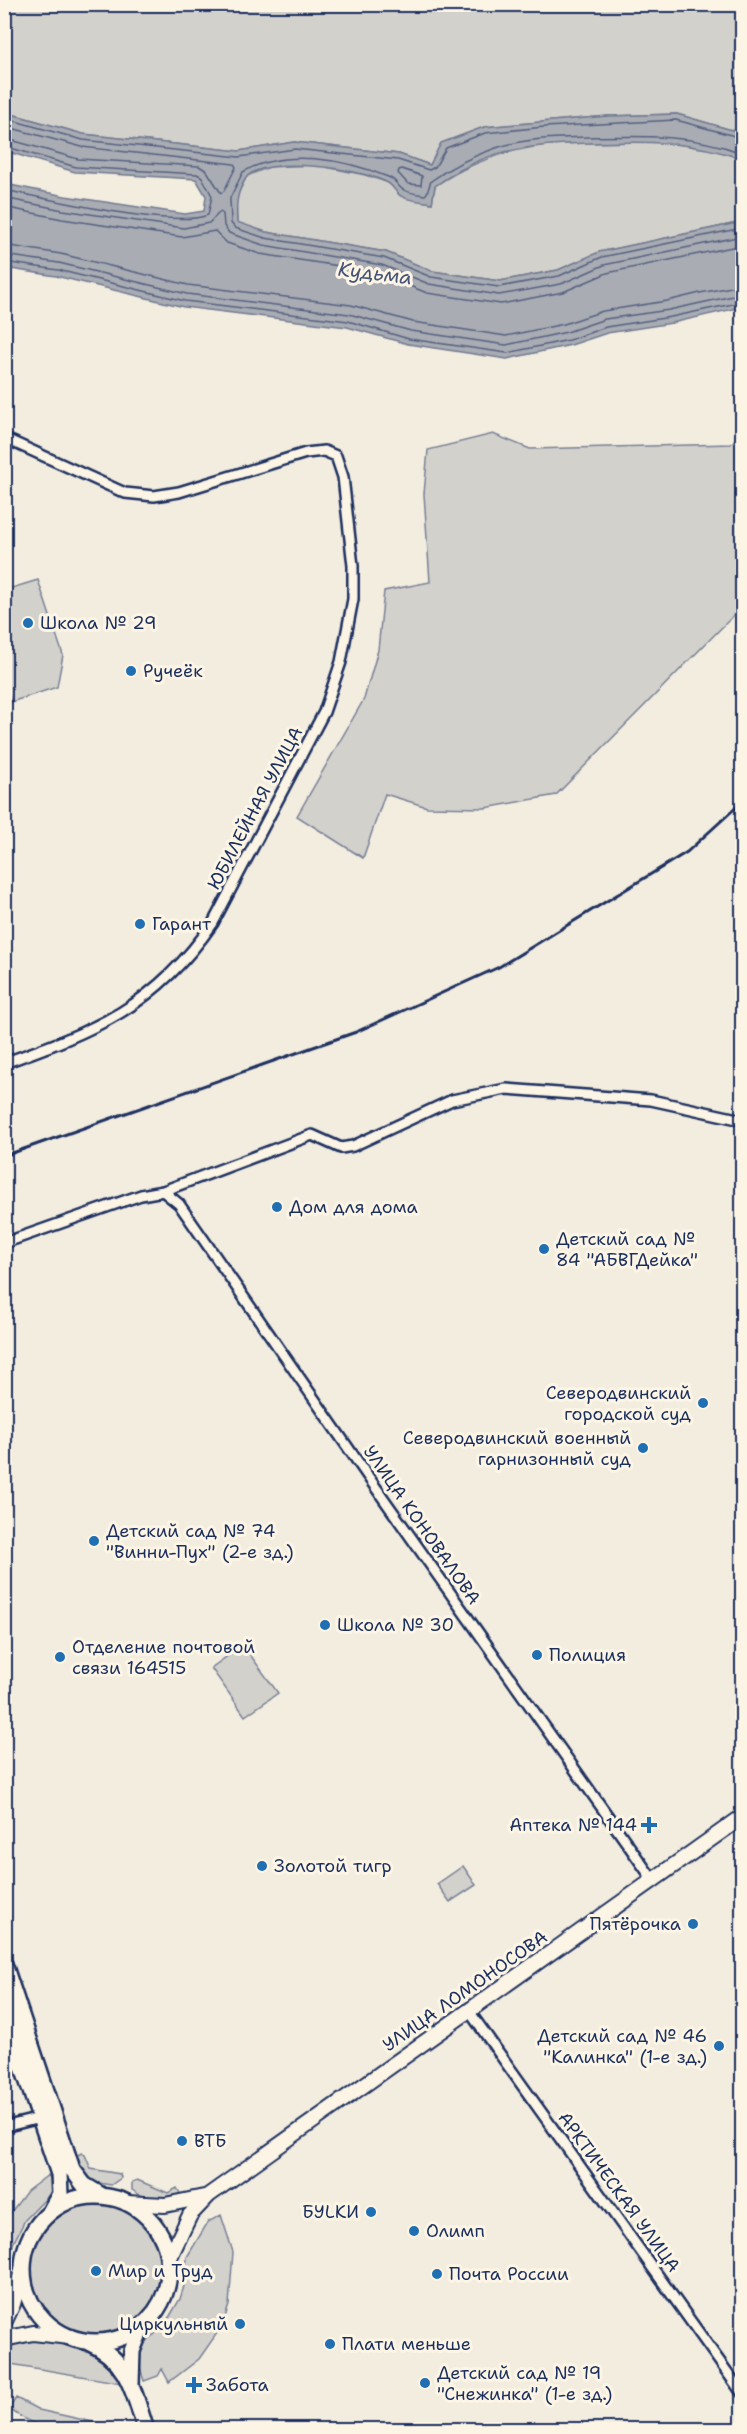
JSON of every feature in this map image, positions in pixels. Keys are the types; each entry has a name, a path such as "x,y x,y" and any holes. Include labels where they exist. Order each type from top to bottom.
{"main road":[{"path":"4,1964 47,2115 61,2186 58,2199 29,2240 23,2266 26,2292 36,2311 52,2328 110,2354 131,2384 146,2430"},
{"path":"4,2011 72,2169 84,2185 102,2196 126,2203 143,2213 156,2228 164,2243 168,2261 167,2285 163,2298 155,2311 143,2324 115,2339 78,2339"},
{"path":"45,2216 68,2201 102,2196"},
{"path":"131,2384 132,2351 143,2324"}],"street":[{"name":"ЮБИЛЕЙНАЯ УЛИЦА","path":"4,438 124,493 154,496 180,492 306,453 324,451 336,456 343,477 353,566 353,599 341,662 324,712 213,923 180,966 139,1002 73,1038 4,1063"},
{"path":"4,1243 141,1195 163,1191 312,1135 341,1148 353,1146 452,1100 506,1089 651,1100 742,1120"},
{"name":"УЛИЦА КОНОВАЛОВА","path":"163,1191 179,1204 653,1880"},
{"name":"УЛИЦА ЛОМОНОСОВА","path":"209,2195 742,1817"},
{"name":"АРКТИЧЕСКАЯ УЛИЦА","path":"469,2011 742,2393"},
{"path":"4,2127 47,2115"},
{"path":"126,2203 165,2205 209,2195"},
{"path":"168,2261 190,2215 209,2195"},
{"path":"4,2323 13,2304 23,2266"},
{"path":"4,2339 33,2333 78,2339"}],"shaded area":[{"path":"4,5 742,5 742,133 677,114 608,116 484,127 441,143 430,165 399,154 294,142 239,151 83,134 5,112"},
{"path":"663,142 719,150 742,159 742,222 600,252 558,270 500,281 432,271 386,252 266,232 237,223 236,198 247,176 269,167 316,165 365,175 389,183 401,196 432,203 435,186 462,170 517,150 573,143"},
{"path":"742,431 742,607 556,795 485,808 427,807 385,794 363,858 297,816 364,699 378,650 384,591 430,582 424,494 428,450 493,434 530,449 731,444"},
{"name":"Школа № 29","path":"38,580 63,655 57,687 11,702 5,682 5,590"},
{"path":"243,1645 278,1693 245,1716 211,1668"},
{"path":"463,1866 476,1885 450,1902 437,1884"},
{"path":"81,2153 85,2155 91,2169 120,2174 121,2178 111,2185 87,2181 73,2158"},
{"path":"48,2175 51,2179 51,2193 25,2220 13,2244 10,2259 12,2279 5,2305 5,2220 27,2191"},
{"path":"137,2180 168,2193 177,2188 181,2195 162,2198 138,2194 132,2190 132,2182"},
{"path":"95,2202 120,2207 142,2222 157,2244 162,2269 157,2294 142,2316 120,2331 95,2336 70,2331 48,2316 33,2294 28,2269 33,2244 48,2222 70,2207"},
{"path":"221,2215 233,2252 229,2305 222,2326 199,2359 169,2382 162,2369 158,2376 144,2381 137,2356 142,2344 160,2330 170,2316 180,2299 184,2286 187,2257 208,2222"},
{"path":"31,2339 71,2342 100,2352 110,2361 127,2384 11,2364 5,2368 5,2345"},
{"path":"16,2398 39,2410 106,2425 107,2429 80,2430 44,2427 9,2409"}],"water":[{"name":"Кудьма","path":"4,112 83,134 239,151 294,142 399,154 430,165 441,143 484,127 608,116 677,114 742,133 742,159 705,149 649,142 569,144 512,150 466,166 450,176 435,186 432,203 404,198 388,183 358,173 315,166 272,167 256,171 246,178 237,200 237,222 266,232 386,252 432,271 500,281 558,270 599,252 742,222 742,307 672,323 607,333 571,345 507,359 408,344 347,327 184,307 56,276 5,268 5,184 65,196 185,214 204,211 206,196 196,179 75,172 5,151"}],"railway":[{"path":"4,1156 356,1032 499,967 687,852 742,802"}],"place":[{"name":"Школа № 29","path":"28,623"},
{"name":"Ручеёк","path":"131,671"},
{"name":"Гарант","path":"140,924"},
{"name":"Дом для дома","path":"277,1207"},
{"name":"Детский сад № 84 \"АБВГДейка\"","path":"544,1249"},
{"name":"Северодвинский городской суд","path":"703,1403"},
{"name":"Северодвинский военный гарнизонный суд","path":"643,1448"},
{"name":"Детский сад № 74 \"Винни-Пух\" (2-е зд.)","path":"94,1541"},
{"name":"Школа № 30","path":"325,1625"},
{"name":"Полиция","path":"537,1655"},
{"name":"Отделение почтовой связи 164515","path":"60,1657"},
{"name":"Аптека № 144","path":"649,1825"},
{"name":"Золотой тигр","path":"262,1866"},
{"name":"Пятёрочка","path":"693,1924"},
{"name":"Детский сад № 46 \"Калинка\" (1-е зд.)","path":"719,2046"},
{"name":"ВТБ","path":"182,2141"},
{"name":"БУLКИ","path":"371,2212"},
{"name":"Олимп","path":"414,2231"},
{"name":"Мир и Труд","path":"96,2271"},
{"name":"Почта России","path":"437,2274"},
{"name":"Циркульный","path":"240,2324"},
{"name":"Плати меньше","path":"330,2344"},
{"name":"Детский сад № 19 \"Снежинка\" (1-е зд.)","path":"425,2383"},
{"name":"Забота","path":"194,2385"}]}
